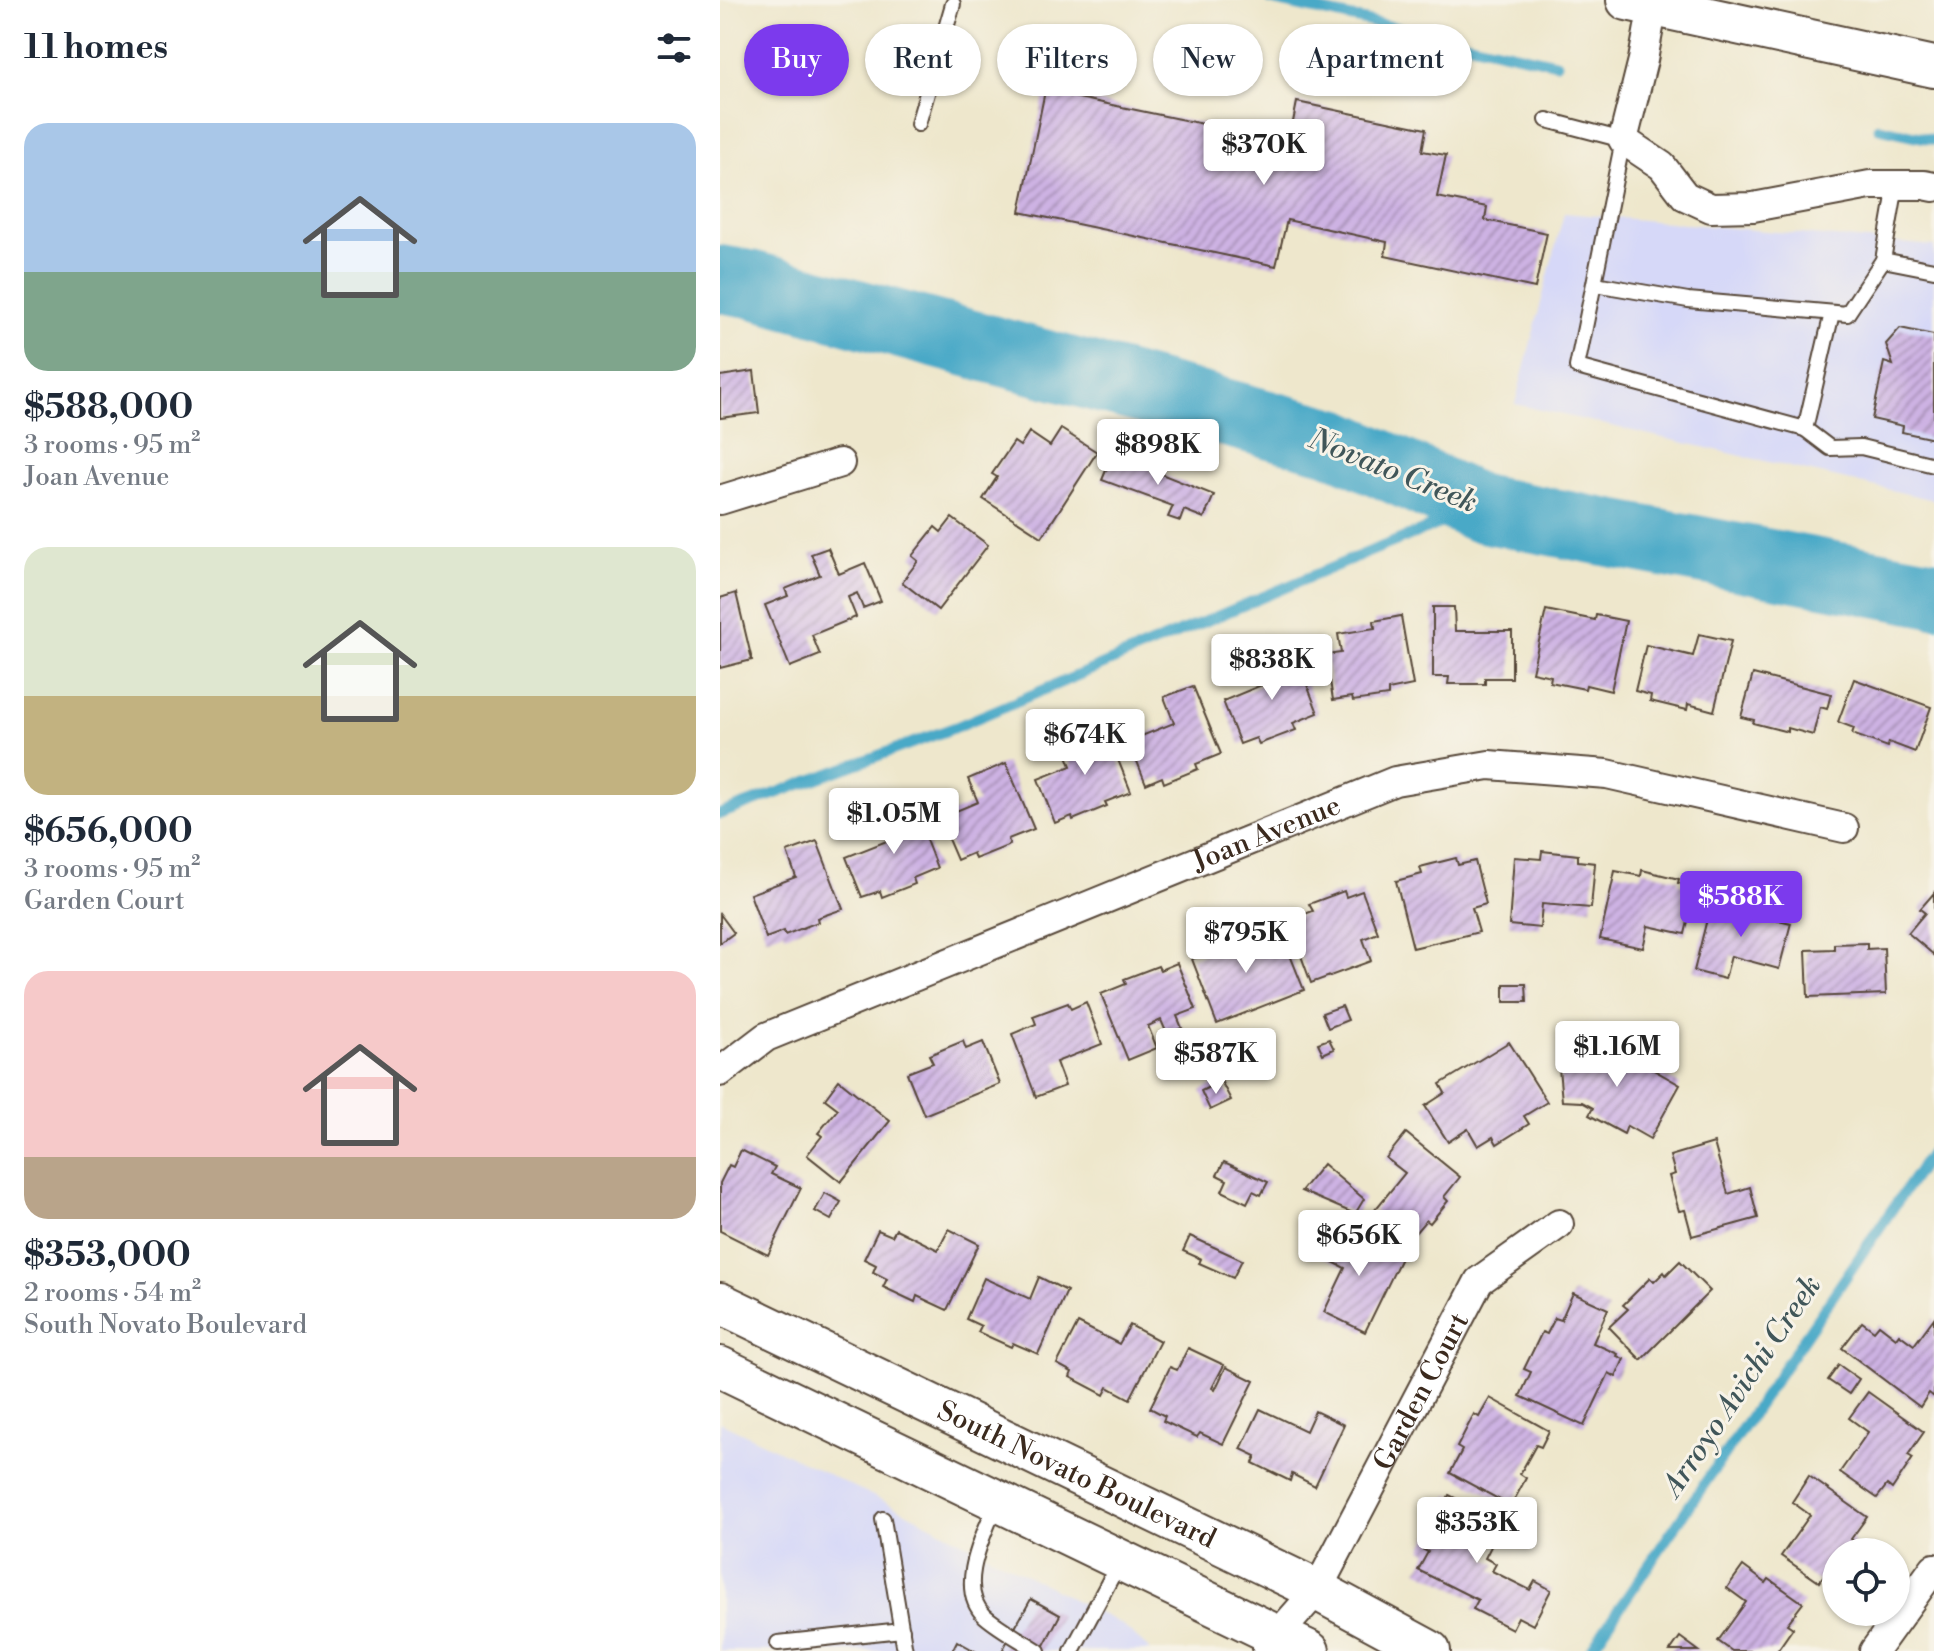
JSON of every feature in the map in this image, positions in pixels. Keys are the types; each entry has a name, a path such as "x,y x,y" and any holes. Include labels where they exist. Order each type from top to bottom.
{"main road":[{"path":"1645,2 1934,67"},
{"name":"South Novato Boulevard","path":"720,1303 1317,1590 1430,1651"},
{"name":"South Novato Boulevard","path":"720,1367 1121,1560 1283,1646"}],"street":[{"path":"1645,2 1643,60 1623,140 1662,166 1685,196 1711,208 1753,207 1870,185 1934,187"},
{"path":"720,500 840,463"},
{"name":"Joan Avenue","path":"720,1072 766,1037 1395,781 1489,765 1607,774 1844,828"},
{"name":"Garden Court","path":"1283,1646 1317,1590 1479,1281 1559,1224"},
{"path":"1874,1651 1934,1568"}],"lane":[{"path":"918,124 953,4"},
{"path":"1547,120 1623,140 1577,367 1805,429 1830,448 1861,447 1934,465"},
{"path":"1595,284 1688,300 1847,314 1883,260 1896,185"},
{"path":"1883,260 1934,270"},
{"path":"1805,429 1832,313"},
{"path":"997,1500 977,1554 971,1585 974,1600 983,1615 1038,1651"},
{"path":"883,1519 905,1651"},
{"path":"1072,1651 1121,1560"},
{"path":"778,1643 902,1630"}],"shaded area":[{"path":"1564,213 1934,246 1934,500 1515,404"},
{"path":"720,1422 898,1508 1121,1624 1149,1651 720,1651"}],"building":[{"path":"1044,96 1069,96 1289,142 1297,102 1426,129 1422,151 1446,155 1437,197 1487,207 1485,220 1547,233 1535,288 1385,256 1387,242 1287,220 1276,266 1020,212"},
{"path":"1900,328 1934,335 1934,439 1902,432 1903,426 1872,419 1884,362 1893,365 1886,344"},
{"path":"754,371 759,413 720,418 720,376"},
{"path":"1061,429 1097,452 1042,537 983,499 997,477 992,474 1014,442 1020,446 1029,432 1050,446"},
{"path":"1143,454 1155,459 1151,470 1214,495 1204,518 1184,510 1180,521 1168,517 1173,506 1102,480 1112,456 1139,465"},
{"path":"952,518 988,545 938,610 902,582 918,561 912,556 935,527 941,532"},
{"path":"828,548 839,574 865,563 881,601 863,608 857,593 848,597 856,617 812,635 820,655 790,667 765,605 788,596 785,589 820,575 811,554"},
{"path":"736,593 752,660 720,668 720,598"},
{"path":"1433,607 1454,607 1455,631 1512,631 1512,678 1485,678 1485,684 1448,684 1449,677 1433,677"},
{"path":"1546,610 1595,620 1596,615 1626,621 1611,691 1550,682 1551,676 1532,672"},
{"path":"1401,616 1413,685 1388,690 1388,696 1353,701 1352,697 1333,700 1326,655 1341,653 1338,634 1375,628 1374,621"},
{"path":"1699,634 1731,641 1714,711 1688,704 1687,710 1650,701 1651,695 1635,691 1646,645 1693,656"},
{"path":"1293,649 1318,713 1293,723 1296,730 1259,744 1256,738 1240,744 1223,701 1269,682 1261,662"},
{"path":"1753,674 1831,694 1827,709 1820,707 1813,735 1788,728 1788,732 1741,717"},
{"path":"1854,679 1931,707 1915,752 1889,742 1888,747 1852,734 1854,728 1838,722"},
{"path":"1193,686 1221,754 1196,764 1198,769 1164,783 1162,777 1146,784 1129,741 1174,723 1164,697"},
{"path":"1104,725 1131,792 1073,820 1072,816 1055,823 1038,779 1071,766 1062,742"},
{"path":"1006,763 1034,829 1008,839 1010,845 975,859 973,853 957,860 939,818 978,802 968,779"},
{"path":"911,802 937,868 913,878 915,884 882,897 880,891 862,897 846,857 892,839 882,814"},
{"path":"817,841 843,909 817,918 818,922 785,935 784,931 766,938 750,894 796,877 787,852"},
{"path":"1542,851 1578,855 1578,861 1595,863 1591,908 1542,904 1540,928 1509,925 1514,857 1541,859"},
{"path":"1456,858 1458,865 1475,861 1486,904 1472,908 1479,932 1413,948 1396,881 1422,874 1420,867"},
{"path":"1642,870 1679,879 1678,883 1696,887 1685,934 1648,926 1643,948 1600,939 1615,871 1641,876"},
{"path":"1344,891 1346,897 1362,891 1378,933 1363,939 1371,961 1311,983 1288,920 1313,911 1309,904"},
{"path":"1934,893 1934,955 1908,933 1925,913 1920,909"},
{"path":"1711,903 1738,910 1739,903 1776,912 1774,919 1791,923 1779,969 1731,956 1725,979 1694,971"},
{"path":"720,914 734,933 720,943"},
{"path":"1248,929 1250,936 1268,929 1278,955 1288,950 1304,990 1217,1024 1192,959 1216,949 1213,943"},
{"path":"1867,943 1867,949 1884,948 1886,994 1808,997 1806,950 1834,949 1834,944"},
{"path":"1177,963 1196,1009 1177,1016 1182,1028 1167,1034 1161,1020 1148,1026 1157,1048 1128,1060 1101,994 1126,984 1124,979 1158,966 1160,970"},
{"path":"1504,984 1526,984 1527,1002 1504,1002"},
{"path":"1086,1002 1102,1044 1056,1062 1065,1086 1036,1097 1012,1034 1036,1024 1033,1016 1068,1003 1071,1009"},
{"path":"1342,1006 1348,1020 1328,1028 1322,1013"},
{"path":"1329,1039 1334,1049 1323,1054 1318,1043"},
{"path":"963,1041 966,1049 983,1042 1000,1084 924,1115 907,1073 933,1063 929,1055"},
{"path":"1509,1042 1547,1102 1524,1116 1529,1124 1497,1144 1493,1137 1478,1146 1468,1129 1448,1142 1425,1106 1445,1093 1440,1084"},
{"path":"1608,1044 1680,1085 1650,1139 1627,1126 1624,1134 1589,1115 1593,1108 1582,1102 1562,1101 1558,1057 1584,1057 1593,1046 1605,1050"},
{"path":"839,1080 890,1121 841,1182 807,1155 822,1136 818,1133 838,1109 825,1099"},
{"path":"1221,1081 1231,1100 1210,1110 1201,1091"},
{"path":"1406,1133 1460,1177 1444,1197 1448,1201 1430,1223 1426,1220 1409,1240 1374,1211 1405,1173 1386,1158"},
{"path":"1714,1143 1728,1194 1750,1187 1758,1218 1692,1236 1685,1210 1679,1211 1669,1176 1675,1174 1670,1156"},
{"path":"741,1150 775,1167 771,1174 801,1188 768,1255 720,1231 720,1183"},
{"path":"1224,1162 1268,1182 1261,1195 1253,1191 1247,1203 1222,1191 1227,1180 1217,1175"},
{"path":"1323,1164 1364,1199 1355,1214 1301,1191"},
{"path":"825,1193 841,1202 831,1220 815,1211"},
{"path":"1337,1227 1401,1258 1365,1332 1324,1312 1345,1268 1323,1257"},
{"path":"896,1229 938,1250 949,1229 979,1244 947,1310 917,1296 915,1302 883,1287 887,1279 873,1272 876,1265 864,1259 878,1230 892,1236"},
{"path":"1190,1236 1242,1260 1233,1278 1199,1263 1201,1259 1183,1251"},
{"path":"1680,1261 1710,1291 1641,1360 1609,1327 1628,1309 1623,1305 1650,1278 1654,1282"},
{"path":"1039,1277 1067,1291 1038,1354 1013,1343 1011,1347 978,1332 981,1326 966,1319 984,1278 1030,1299"},
{"path":"1573,1293 1608,1309 1593,1343 1624,1359 1616,1377 1609,1373 1584,1426 1520,1396 1531,1372 1524,1369 1542,1332 1547,1334 1555,1318 1561,1320"},
{"path":"1934,1318 1934,1397 1929,1393 1920,1407 1842,1348 1862,1322 1874,1331 1879,1325 1896,1338 1899,1334 1914,1345"},
{"path":"1078,1323 1119,1344 1130,1325 1160,1341 1130,1399 1108,1387 1104,1395 1070,1377 1072,1372 1057,1364"},
{"path":"1188,1348 1224,1365 1212,1388 1215,1390 1226,1367 1254,1381 1223,1444 1200,1433 1197,1437 1163,1421 1165,1416 1150,1408 1170,1367 1177,1370"},
{"path":"1839,1365 1859,1379 1849,1394 1828,1380"},
{"path":"1868,1392 1924,1432 1908,1455 1913,1458 1892,1489 1887,1485 1877,1498 1840,1472 1868,1432 1849,1418"},
{"path":"1490,1398 1549,1431 1541,1447 1536,1445 1520,1474 1526,1478 1511,1506 1450,1473 1462,1450 1457,1447 1474,1414 1479,1417"},
{"path":"1260,1409 1306,1431 1315,1411 1344,1425 1315,1486 1292,1474 1290,1481 1253,1463 1256,1456 1241,1449"},
{"path":"1809,1476 1867,1517 1852,1538 1822,1538 1822,1578 1819,1582 1781,1556 1810,1515 1792,1502"},
{"path":"1449,1495 1503,1523 1485,1558 1496,1564 1492,1571 1530,1590 1535,1581 1551,1590 1533,1625 1518,1617 1512,1629 1473,1609 1478,1600 1418,1570 1428,1552 1422,1549"},
{"path":"1743,1566 1766,1583 1769,1579 1803,1603 1787,1624 1793,1628 1777,1651 1732,1651 1718,1641 1746,1602 1727,1588"},
{"path":"1031,1599 1060,1615 1041,1651 1002,1651"},
{"path":"1680,1637 1699,1651 1670,1651"},
{"path":"957,1641 975,1651 952,1651"}],"waterway":[{"path":"1271,0 1556,63"},
{"path":"1879,128 1934,140"},
{"name":"Novato Creek","path":"720,279 750,284 1334,442 1478,508 1934,594"},
{"path":"720,814 956,727 1478,508"},
{"name":"Arroyo Avichi Creek","path":"1590,1651 1934,1148"}]}
